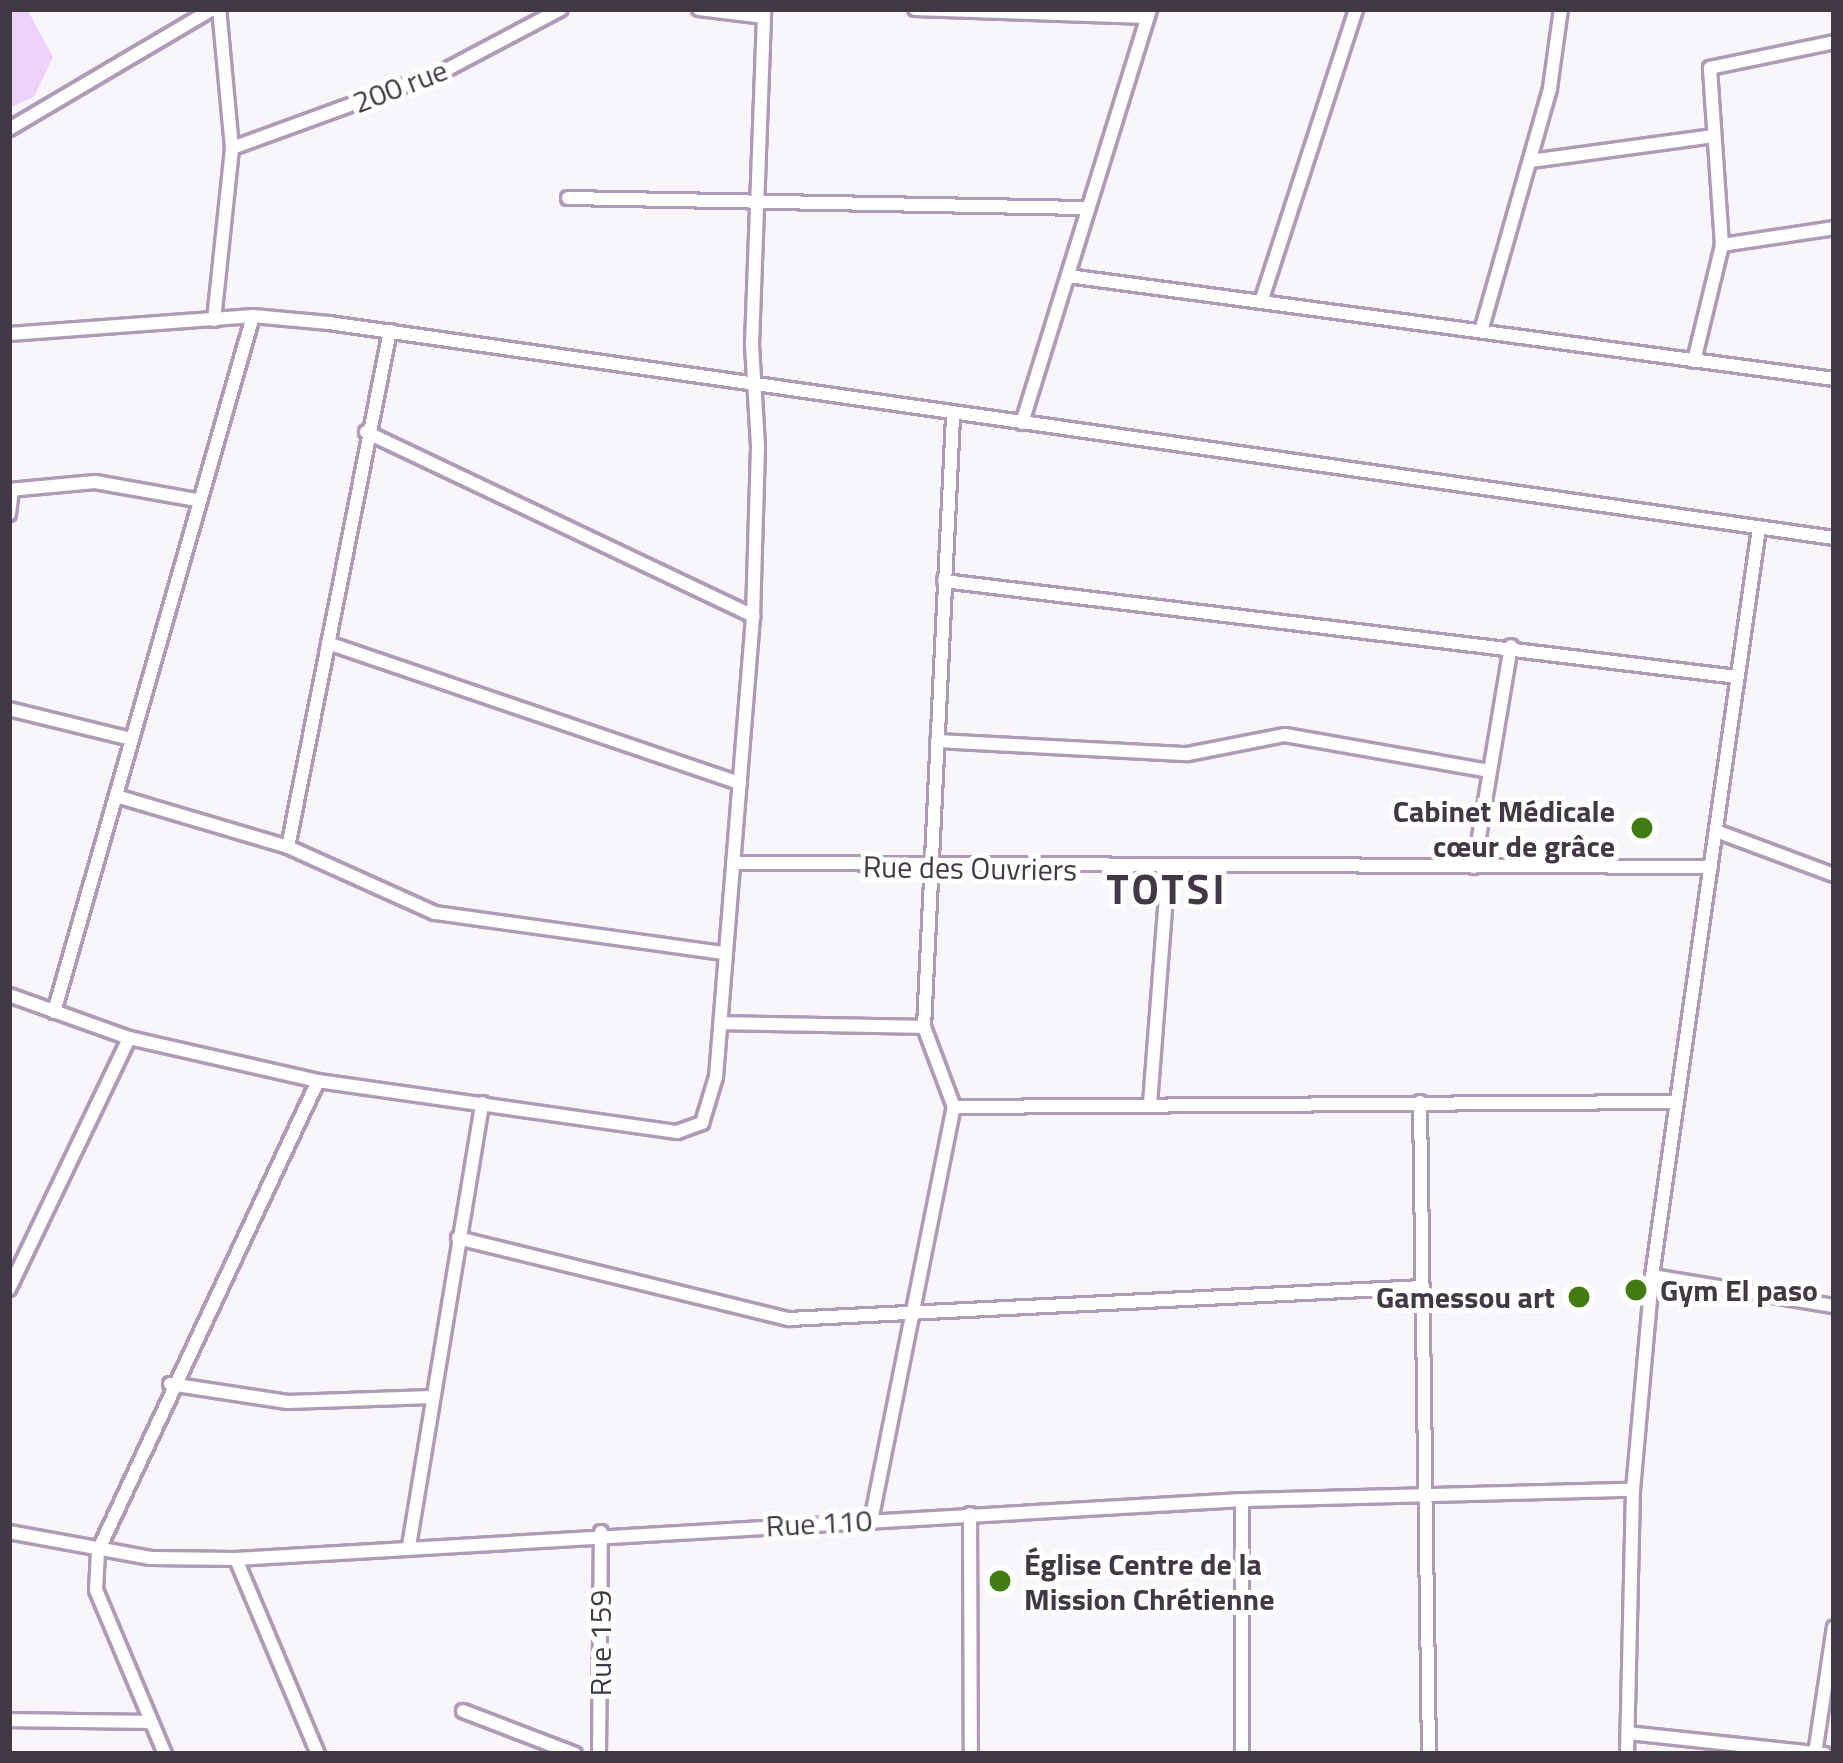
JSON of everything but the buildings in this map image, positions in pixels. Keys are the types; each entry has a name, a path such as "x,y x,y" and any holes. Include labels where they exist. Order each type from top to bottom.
{"street":[{"path":"9,129 216,9 232,148 214,320"},
{"name":"200 rue","path":"232,148 443,71 561,9"},
{"path":"9,995 129,1038 318,1081 692,1130 710,1109 753,616 764,13 699,9"},
{"path":"915,9 1149,13 1022,423"},
{"path":"1261,302 1356,9"},
{"path":"1481,331 1531,161 1561,9"},
{"path":"1694,361 1722,245 1709,80 1716,61 1834,42"},
{"path":"1531,161 1713,136"},
{"path":"568,198 762,198 1086,208"},
{"path":"1722,245 1834,228"},
{"path":"1068,276 1834,379"},
{"path":"54,1012 253,316"},
{"path":"9,334 253,316 390,331 953,417 1834,538"},
{"path":"289,847 366,433 390,331"},
{"path":"871,1521 954,1107 924,1027 953,417"},
{"path":"366,433 753,616"},
{"path":"9,514 11,490 95,482 197,500"},
{"path":"1628,1754 1633,1490 1652,1276 1759,528"},
{"path":"944,581 1511,646 1737,677"},
{"path":"328,643 740,783"},
{"path":"1474,867 1511,646"},
{"path":"9,710 131,739"},
{"path":"937,741 1188,754 1285,735 1490,771"},
{"path":"116,796 289,847 435,913 725,953"},
{"path":"1716,831 1834,875"},
{"name":"Rue des Ouvriers","path":"733,863 1168,870 1711,867"},
{"path":"1150,1104 1168,870"},
{"path":"721,1023 924,1027"},
{"path":"9,1289 129,1038"},
{"path":"165,1754 96,1590 98,1551 170,1384 318,1081"},
{"path":"1420,1102 1429,1754"},
{"path":"954,1107 1676,1102"},
{"path":"409,1546 482,1103"},
{"path":"458,1238 776,1318 1423,1287"},
{"path":"1652,1276 1834,1306"},
{"path":"170,1384 289,1402 431,1396"},
{"name":"Rue 110","path":"9,1532 98,1551 236,1559 601,1532 1243,1500 1633,1490"},
{"path":"1242,1754 1243,1500"},
{"path":"970,1514 971,1754"},
{"name":"Rue 159","path":"599,1754 601,1532"},
{"path":"236,1559 318,1754"},
{"path":"1815,1753 1834,1627"},
{"path":"463,1711 575,1754"},
{"path":"9,1720 148,1722"},
{"path":"1628,1733 1825,1754"}],"shaded area":[{"path":"9,9 27,9 53,57 34,97 9,108"}],"place":[{"name":"Cabinet Médicale cœur de grâce","path":"1642,828"},
{"name":"Gym El paso","path":"1636,1290"},
{"name":"Gamessou art","path":"1579,1297"},
{"name":"Église Centre de la Mission Chrétienne","path":"1000,1581"}],"district":[{"name":"TOTSI","path":"1167,888"}]}
